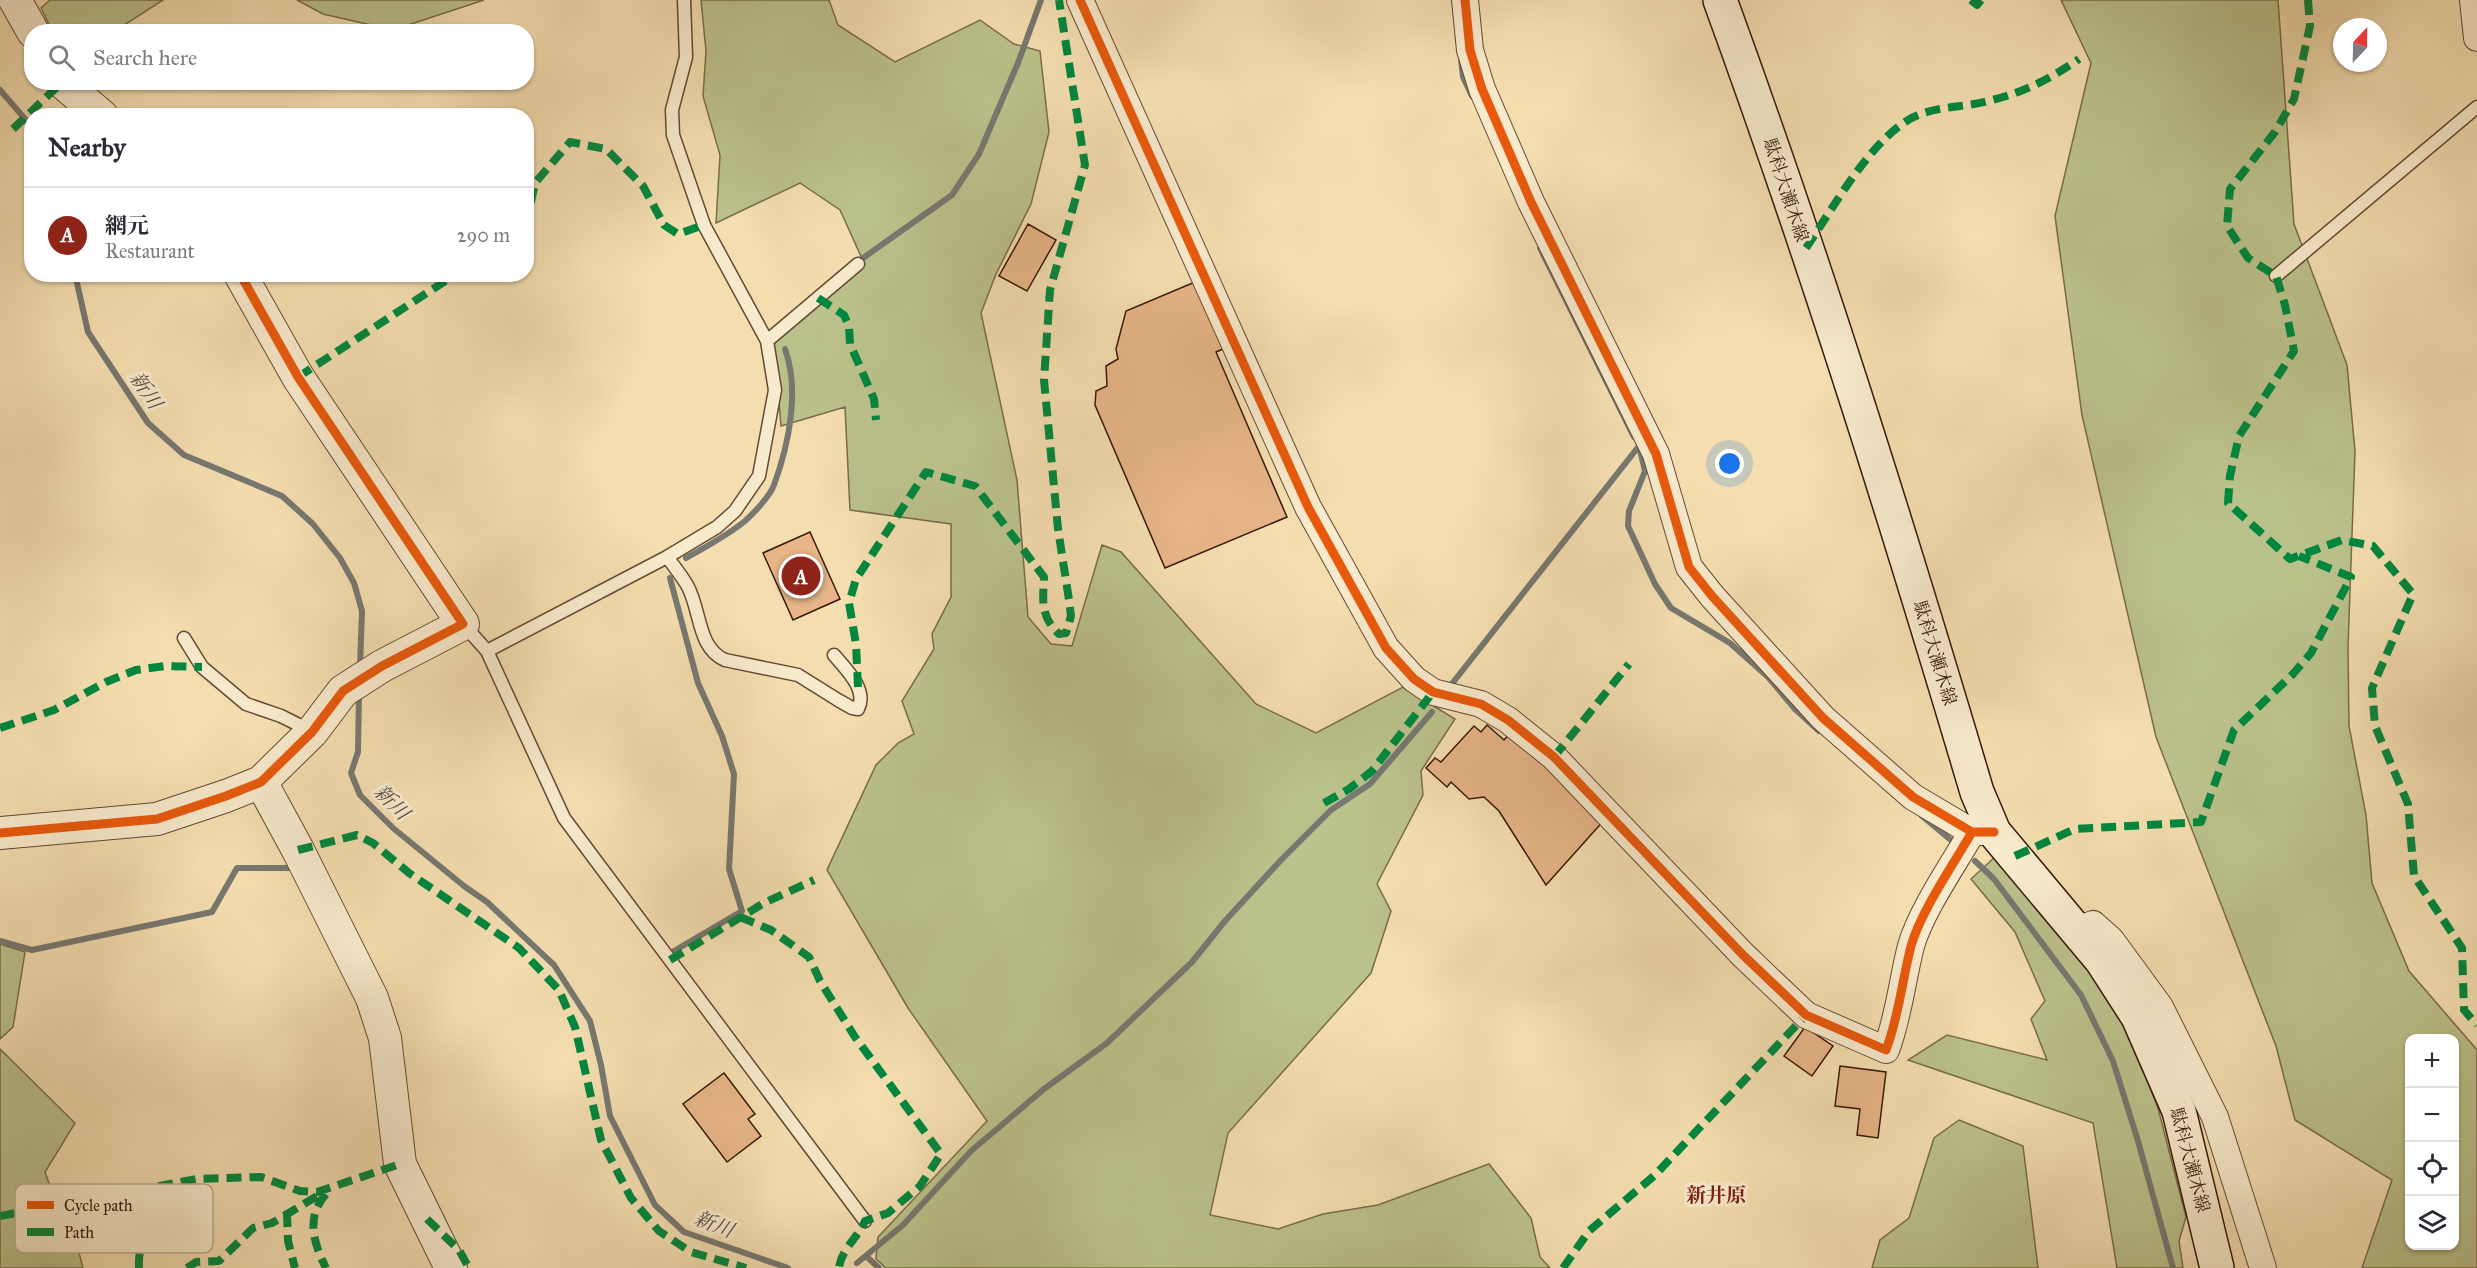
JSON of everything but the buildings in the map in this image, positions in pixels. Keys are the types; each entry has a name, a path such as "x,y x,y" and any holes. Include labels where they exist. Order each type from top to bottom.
{"main road":[{"name":"駄科大瀬木線","path":"1719,0 1756,98 1881,475 1977,792 1983,832 2077,930 2102,961 2138,1017 2179,1111 2217,1268"}],"street":[{"path":"15,0 28,24"},
{"path":"1080,0 1308,507 1386,648 1414,679 1432,693 1481,704 1508,720 1554,757 1743,955 1806,1016 1886,1050 1895,1028 1911,944 1927,910 1983,832 1913,797 1823,718 1712,596 1689,567 1656,454 1531,202 1482,89 1470,50 1465,0"},
{"path":"2473,0 2477,38"},
{"path":"71,90 93,108"},
{"path":"0,834 157,819 261,782 312,732 343,691 382,666 463,624 298,377 245,282"},
{"path":"261,782 298,850 372,998 385,1038 400,1164 451,1268"},
{"path":"2077,930 2093,924 2111,940 2160,1007 2215,1117 2263,1268"}],"lane":[{"path":"487,651 667,557 717,527 729,516 759,476 775,390 767,341 704,225 673,135 672,110 686,57 684,0"},
{"path":"2276,276 2477,107"},
{"path":"767,341 858,264"},
{"path":"667,557 688,586 707,644 716,657 798,675 852,708 858,709 860,704 858,687 834,655"},
{"path":"463,624 487,651 564,818 865,1221"},
{"path":"184,638 202,668 246,704 281,716 312,732"}],"green space":[{"path":"50,0 163,0 126,24 49,24 41,8"},
{"path":"297,0 484,0 411,24 367,24 323,14"},
{"path":"701,0 829,0 838,25 895,62 980,20 1014,44 1040,51 1049,132 1031,204 996,274 981,313 1017,480 1028,617 1051,644 1072,646 1102,545 1121,552 1256,704 1316,733 1403,687 1455,719 1421,771 1423,795 1377,884 1391,911 1371,973 1228,1133 1210,1215 1278,1229 1323,1214 1378,1205 1489,1164 1531,1218 1540,1257 1550,1268 886,1268 876,1259 878,1237 987,1121 908,1008 827,870 876,765 898,743 914,734 902,701 934,649 932,634 951,597 951,524 850,510 845,407 781,426 774,341 864,263 840,210 800,183 716,223 720,155 703,96 706,51"},
{"path":"2061,0 2278,0 2294,224 2347,365 2355,451 2348,647 2349,726 2366,815 2372,883 2409,971 2477,1050 2477,1268 2362,1268 2392,1180 2295,1120 2276,1046 2156,737 2082,415 2055,216 2091,63"},
{"path":"1998,854 2046,911 2122,1015 2158,1108 2186,1217 2179,1241 2183,1268 2117,1268 2093,1123 1908,1060 1947,1035 2047,1060 2031,1019 2045,1001 2015,932 1971,879"},
{"path":"0,944 25,952 13,1027 0,1039"},
{"path":"0,1049 75,1123 45,1172 49,1184 15,1184 15,1253 79,1253 83,1268 0,1268"},
{"path":"1959,1120 2023,1146 2038,1268 1872,1268 1880,1240 1909,1218 1934,1138"}],"waterway":[{"path":"856,263 952,195 979,154 1018,63 1041,0"},
{"path":"1461,60 1463,77 1472,96"},
{"name":"新川","path":"0,90 24,118"},
{"path":"1540,248 1634,437"},
{"name":"新川","path":"77,282 88,332 148,423 184,455 282,496 313,524 340,558 354,583 362,611 360,667"},
{"path":"686,558 745,521 772,489 784,452 791,417 792,382 785,349"},
{"path":"1639,446 1645,471 1629,511 1628,526 1655,584 1671,608 1730,643 1768,677 1795,709 1819,731"},
{"path":"1451,685 1639,446"},
{"path":"670,578 698,683 722,736 734,774 729,869 742,911 674,951"},
{"name":"新川","path":"359,692 358,752 351,773 360,795 393,828 487,902 554,965 590,1021 610,1116 655,1205 684,1232 788,1268"},
{"path":"857,1263 903,1225 971,1151 1044,1089 1107,1043 1192,962 1225,921 1281,860 1331,810 1370,784 1432,712"},
{"path":"1922,816 1958,846"},
{"path":"1975,861 1994,879 2081,995 2113,1061 2173,1268"},
{"path":"0,941 32,950 212,912 237,868 295,868"},
{"path":"866,1256 879,1268"}],"marked path":[{"path":"858,687 856,644 849,603 856,579 926,472 975,486 1044,577 1044,608 1048,621 1059,634 1066,633 1071,616 1058,529 1044,380 1050,290 1085,165 1059,0"},
{"path":"1971,0 1977,5 1981,0"},
{"path":"2308,0 2310,26 2294,99 2275,132 2230,189 2227,226 2248,258 2276,276 2285,305 2294,351 2239,436 2230,476 2228,503 2290,559 2342,540 2373,546 2413,594 2372,688 2375,726 2408,804 2414,876 2462,948 2464,1010 2477,1025"},
{"path":"1806,248 1856,172 1888,136 1904,123 1929,111 1980,103 2013,94 2047,79 2079,59"},
{"path":"35,108 54,90"},
{"path":"13,129 24,118"},
{"path":"534,188 535,183 570,142 606,149 643,186 664,225 678,234 704,225"},
{"path":"298,377 444,282"},
{"path":"818,298 844,315 849,326 850,344 874,399 876,420"},
{"path":"2015,856 2075,829 2201,822 2234,730 2293,674 2311,653 2351,577 2299,556"},
{"path":"1554,757 1629,664"},
{"path":"0,728 54,710 106,682 136,670 165,666 202,667"},
{"path":"1324,803 1349,789 1372,771 1433,692"},
{"path":"298,850 357,835 373,843 409,873 519,948 559,990 575,1027 601,1140 631,1198 659,1231 691,1252 746,1268"},
{"path":"670,960 764,903 814,880"},
{"path":"740,917 771,930 809,957 820,981 855,1037 941,1154 920,1186 888,1213 865,1221 846,1249 839,1268"},
{"path":"1563,1268 1589,1231 1655,1175 1806,1015"},
{"path":"170,1184 196,1179 261,1177 300,1191 317,1192 400,1164"},
{"path":"187,1268 196,1262 219,1261 253,1228 272,1223 324,1192"},
{"path":"326,1194 319,1203 314,1221 315,1240 326,1268"},
{"path":"287,1212 288,1241 295,1268"},
{"path":"0,1216 15,1213"},
{"path":"427,1219 459,1250 469,1268"},
{"path":"139,1268 140,1253"}],"cycle path":[{"path":"1080,0 1308,507 1386,648 1414,679 1433,692 1481,704 1508,720 1554,757 1743,955 1806,1015 1886,1050 1916,932 1930,903 1972,832"},
{"path":"1465,0 1470,50 1482,89 1531,202 1656,454 1689,567 1712,596 1823,718 1913,797 1972,832 1994,832"},
{"path":"0,833 157,819 261,782 312,732 343,691 382,666 463,624 298,377 245,282"}],"place":[{"name":"網元","path":"801,576"}],"district":[{"name":"新井原","path":"1716,1195"}]}
